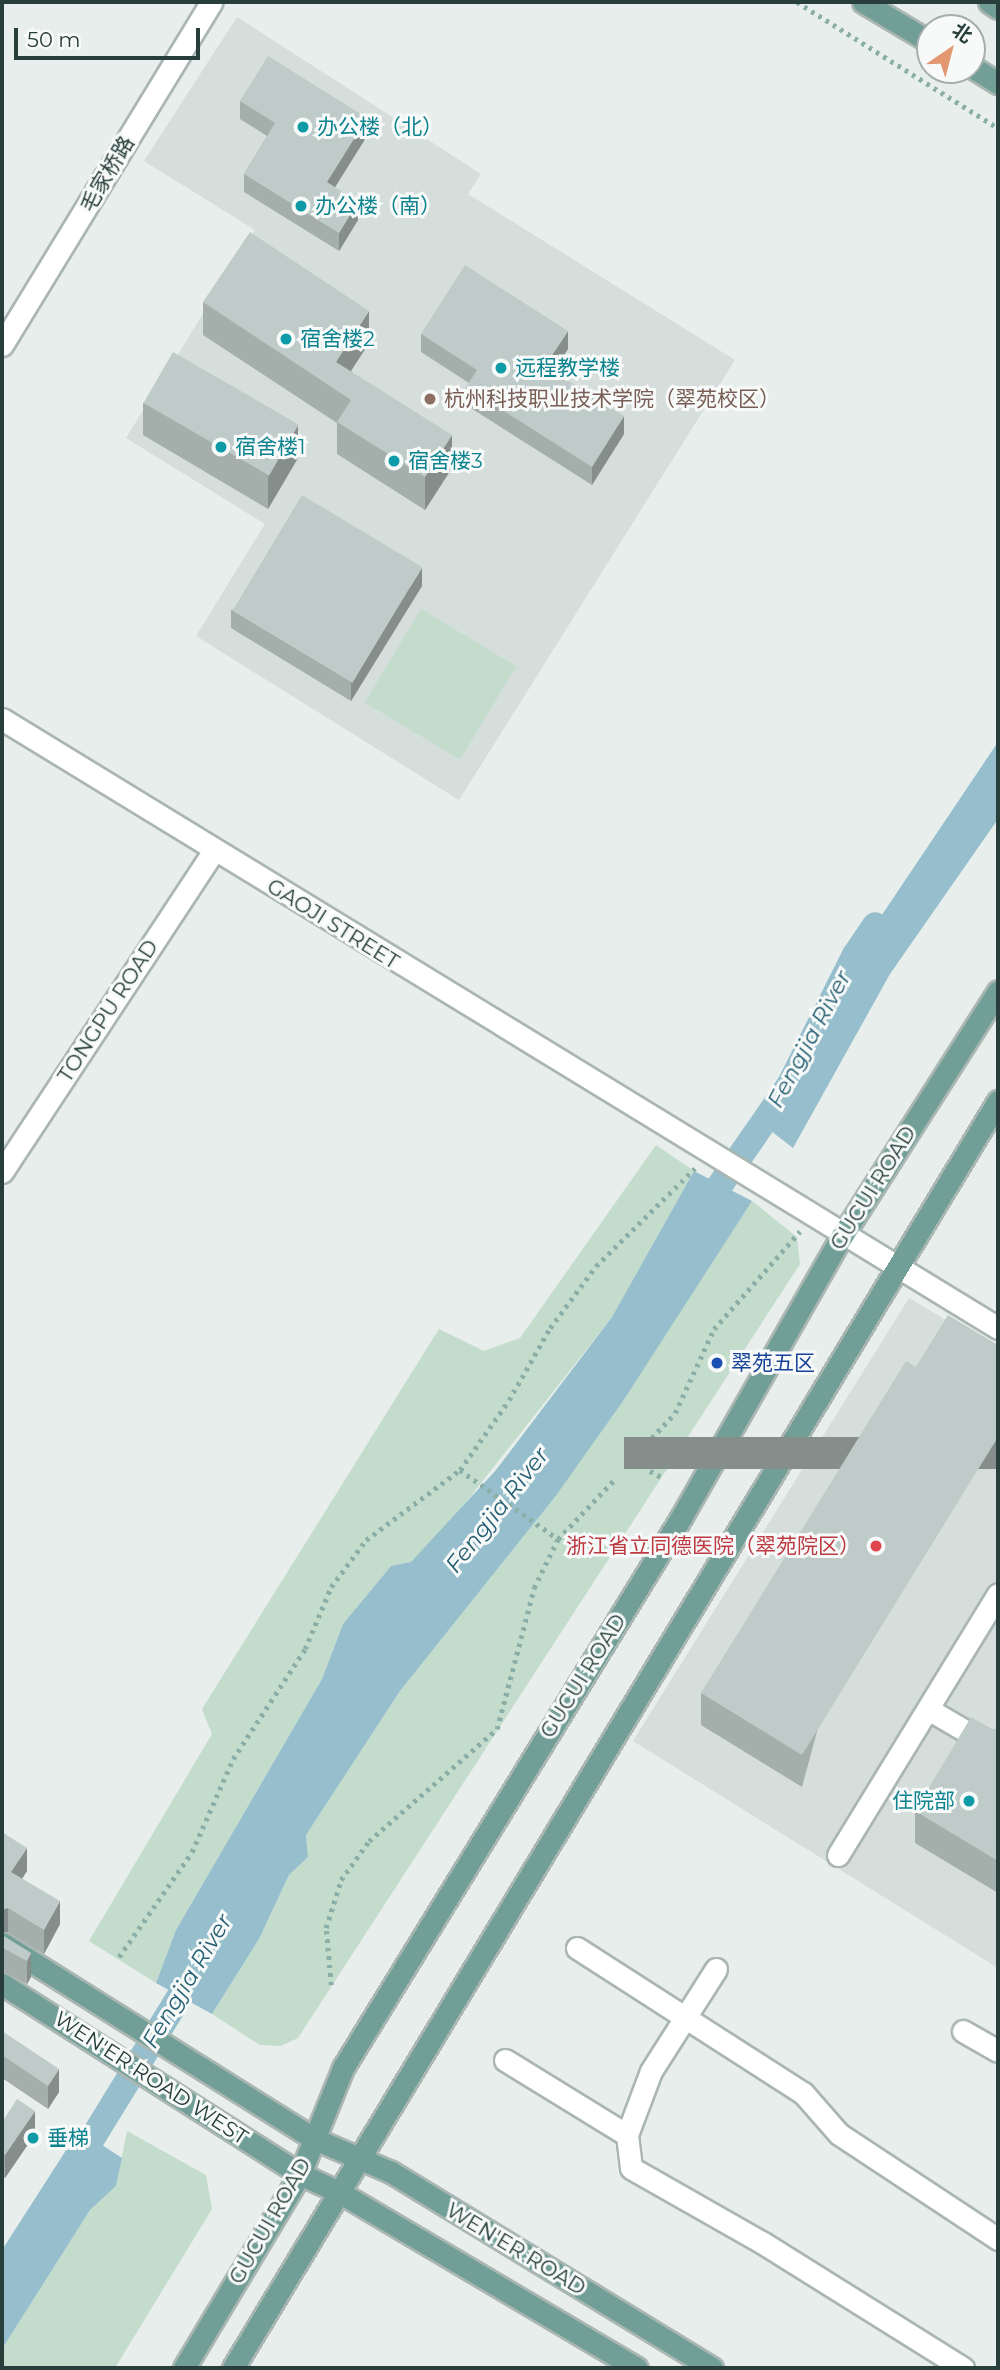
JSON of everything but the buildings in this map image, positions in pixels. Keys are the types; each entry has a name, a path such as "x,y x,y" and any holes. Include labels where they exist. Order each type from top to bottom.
{"main road":[{"path":"863,2 916,34"},
{"path":"989,2 998,8"},
{"name":"GUCUI ROAD","path":"184,2368 300,2174 343,2068 675,1527 842,1236 998,991"},
{"name":"GUCUI ROAD","path":"233,2368 998,1101"},
{"name":"WEN'ER ROAD WEST","path":"2,1943 315,2139"},
{"name":"WEN'ER ROAD WEST","path":"2,1984 300,2174"},
{"name":"WEN'ER ROAD","path":"315,2139 391,2172 712,2368"},
{"name":"WEN'ER ROAD","path":"300,2174 340,2192 637,2368"}],"street":[{"name":"毛家桥路","path":"2,345 211,2"},
{"name":"GAOJI STREET","path":"2,719 842,1236"},
{"name":"TONGPU ROAD","path":"2,1172 214,851"},
{"path":"842,1236 998,1328"},
{"path":"838,1856 998,1594"},
{"path":"928,1709 998,1751"},
{"path":"578,1948 803,2093 839,2134 998,2239"},
{"path":"716,1969 683,2016 650,2071 627,2135 631,2168 763,2243 963,2368"},
{"path":"963,2031 998,2051"},
{"path":"505,2060 627,2135"}],"path":[{"path":"797,2 998,128"},
{"path":"119,1957 192,1852 233,1759 305,1649 331,1587 366,1539 460,1470 509,1400 550,1328 596,1266 694,1171"},
{"path":"646,1444 675,1413 714,1329 797,1237"},
{"path":"460,1470 558,1539"},
{"path":"650,1471 663,1478"},
{"path":"331,1985 326,1928 341,1880 369,1841 496,1729 534,1588 558,1539 617,1478"}],"shaded area":[{"name":"杭州科技职业技术学院（翠苑校区）","path":"237,17 481,174 468,194 735,360 459,800 196,636 265,524 126,438 255,230 144,161"},
{"name":"浙江省立同德医院（翠苑院区）","path":"909,1298 998,1351 998,1968 633,1741"}],"green space":[{"path":"421,609 516,666 460,760 365,702"},
{"path":"656,1145 694,1171 612,1317 448,1525 411,1562 391,1566 343,1624 322,1679 176,1930 156,1983 89,1941 212,1734 202,1709 439,1329 484,1351 520,1338"},
{"path":"752,1201 797,1237 800,1264 298,2038 281,2046 260,2045 212,2014 259,1939 289,1875 308,1857 306,1835 400,1691 555,1497"},
{"path":"127,2131 206,2175 212,2209 115,2368 2,2368 2,2349 90,2210 116,2186"}],"water":[{"path":"998,742 998,819 890,974 793,1148 762,1124 790,1084 855,955"},
{"path":"694,1171 752,1201 623,1401 555,1497 400,1691 306,1835 308,1857 289,1875 259,1939 212,2014 156,1983 176,1930 322,1679 343,1624 391,1566 411,1562 496,1470 612,1317"},
{"path":"79,2130 122,2158 116,2186 90,2210 2,2349 2,2250"}],"waterway":[{"name":"Fengjia River","path":"700,1214 790,1084 855,955 875,925"},
{"name":"Fengjia River","path":"74,2168 199,1965"}],"place":[{"name":"办公楼（北）","path":"303,127"},
{"name":"办公楼（南）","path":"301,206"},
{"name":"宿舍楼2","path":"286,339"},
{"name":"远程教学楼","path":"501,368"},
{"name":"杭州科技职业技术学院（翠苑校区）","path":"430,399"},
{"name":"宿舍楼1","path":"221,447"},
{"name":"宿舍楼3","path":"394,461"},
{"name":"翠苑五区","path":"717,1363"},
{"name":"浙江省立同德医院（翠苑院区）","path":"876,1546"},
{"name":"住院部","path":"969,1801"},
{"name":"垂梯","path":"33,2138"}]}
